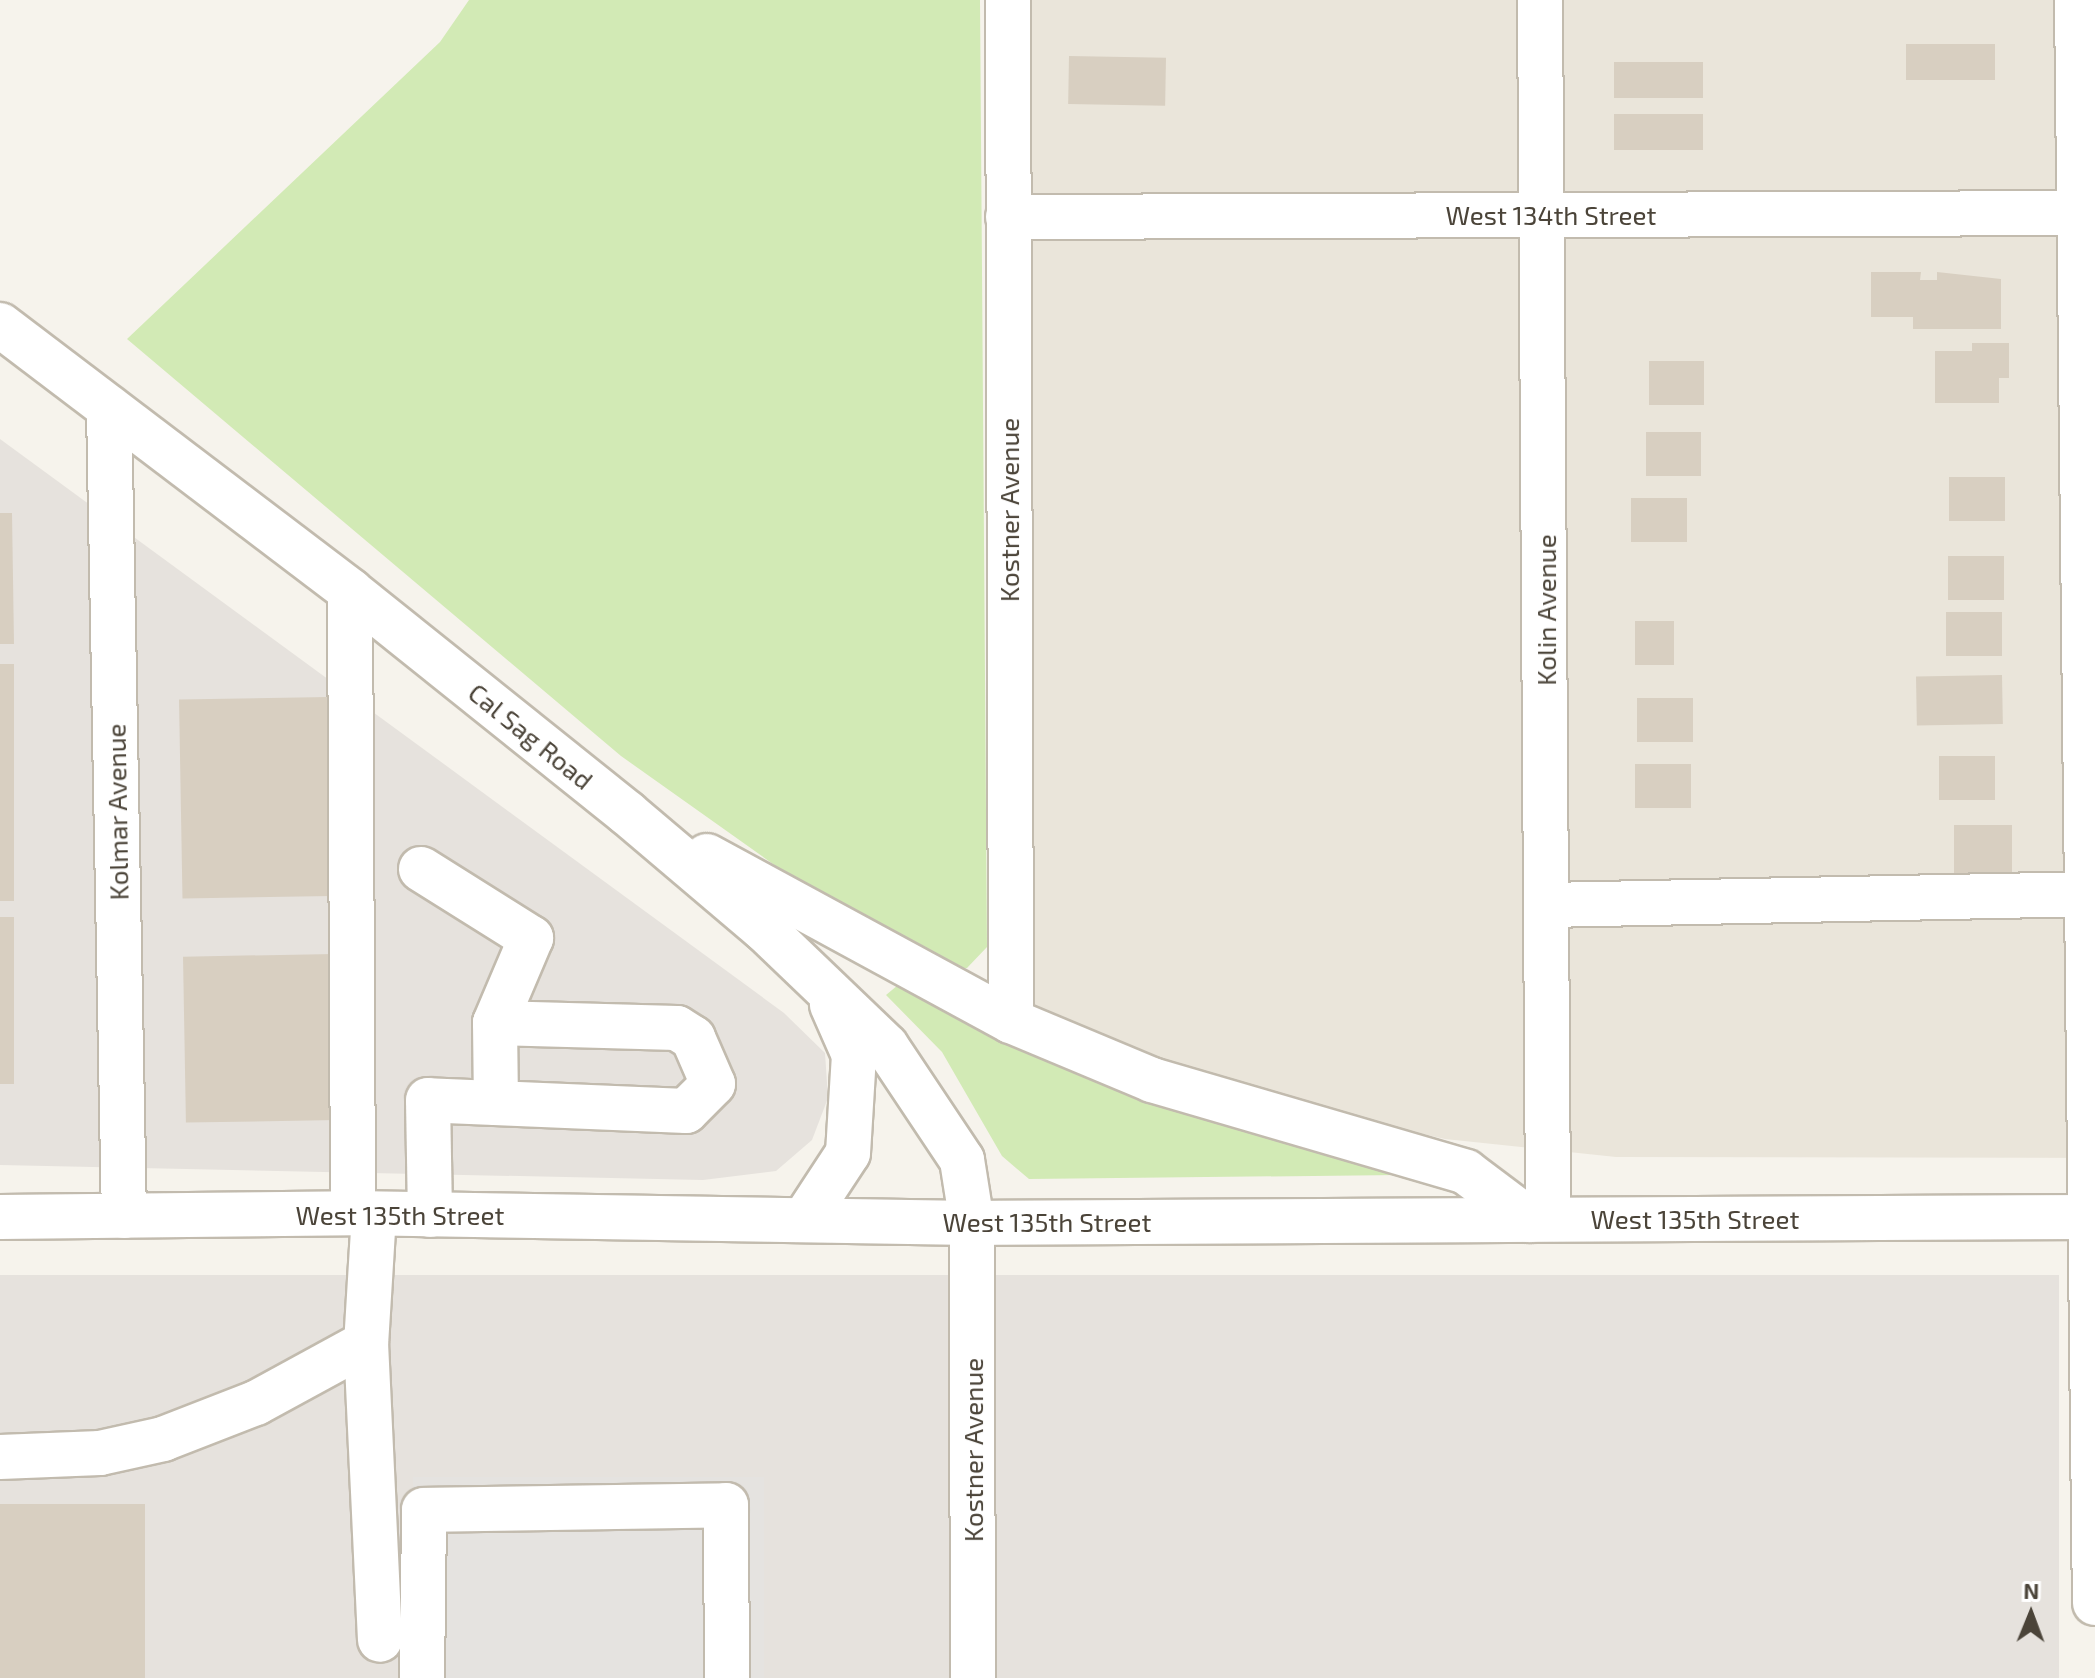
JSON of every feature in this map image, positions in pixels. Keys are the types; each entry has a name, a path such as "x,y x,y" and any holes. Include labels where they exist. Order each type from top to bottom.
{"street":[{"name":"Kostner Avenue","path":"1008,0 1011,1021"},
{"name":"Kolin Avenue","path":"1539,1220 1547,905 1540,0"},
{"path":"2077,0 2087,213 2095,1603"},
{"name":"West 134th Street","path":"1008,217 2087,213"},
{"name":"Cal Sag Road","path":"0,325 350,591 627,813 822,985 886,1046 934,1112 962,1160 972,1223"},
{"name":"Kolmar Avenue","path":"109,408 124,1216"},
{"path":"350,591 366,1343 380,1640"},
{"path":"627,813 1011,1021 1179,1089 1466,1172 1539,1220"},
{"path":"421,869 531,938 495,1023 496,1103"},
{"path":"1547,905 2091,894"},
{"path":"804,1220 848,1153 854,1055 822,985"},
{"path":"430,1215 428,1100 686,1111 713,1084 693,1038 677,1028 495,1023"},
{"name":"West 135th Street","path":"0,1217 364,1213 972,1223 2092,1217"},
{"name":"Kostner Avenue","path":"972,1223 973,1678"},
{"path":"0,1457 100,1453 163,1439 256,1403 366,1343"},
{"path":"422,1678 424,1510 726,1505 727,1678"}],"shaded area":[{"path":"1000,0 2095,0 2095,1158 1616,1157 1445,1139 1302,1107 1187,1074 1033,1012"},
{"path":"0,439 784,1013 825,1053 828,1098 812,1140 776,1171 703,1180 0,1165"},
{"path":"0,1275 2059,1275 2059,1678 0,1678"},
{"path":"413,1477 764,1477 764,1678 413,1678"}],"green space":[{"path":"469,0 980,0 987,947 967,968 944,968 804,886 621,756 127,339 440,42"},
{"path":"898,985 1039,1054 1399,1175 1029,1179 1002,1156 942,1052 886,995"}],"building":[{"path":"1906,44 1995,44 1995,80 1906,80"},
{"path":"1069,56 1166,58 1165,106 1068,104"},
{"path":"1614,62 1703,62 1703,98 1614,98"},
{"path":"1614,114 1703,114 1703,150 1614,150"},
{"path":"1871,272 1921,272 1920,280 1937,280 1937,272 2001,279 2001,329 1913,329 1913,317 1871,317"},
{"path":"1972,343 2009,343 2009,378 1999,378 1999,403 1935,403 1935,351 1972,351"},
{"path":"1649,361 1704,361 1704,405 1649,405"},
{"path":"1646,432 1701,432 1701,476 1646,476"},
{"path":"1949,477 2005,477 2005,521 1949,521"},
{"path":"1631,498 1687,498 1687,542 1631,542"},
{"path":"0,513 12,513 14,644 0,644"},
{"path":"1948,556 2004,556 2004,600 1948,600"},
{"path":"1946,612 2002,612 2002,656 1946,656"},
{"path":"1635,621 1674,621 1674,665 1635,665"},
{"path":"0,664 14,664 14,901 0,901"},
{"path":"2002,675 2003,724 1917,725 1916,677"},
{"path":"328,697 331,896 182,899 179,700"},
{"path":"1637,698 1693,698 1693,742 1637,742"},
{"path":"1939,756 1995,756 1995,800 1939,800"},
{"path":"1635,764 1691,764 1691,808 1635,808"},
{"path":"1954,825 2012,825 2012,880 1954,880"},
{"path":"0,917 14,917 14,1084 0,1084"},
{"path":"334,954 337,1120 186,1123 183,957"},
{"path":"0,1504 145,1504 145,1678 0,1678"}]}
